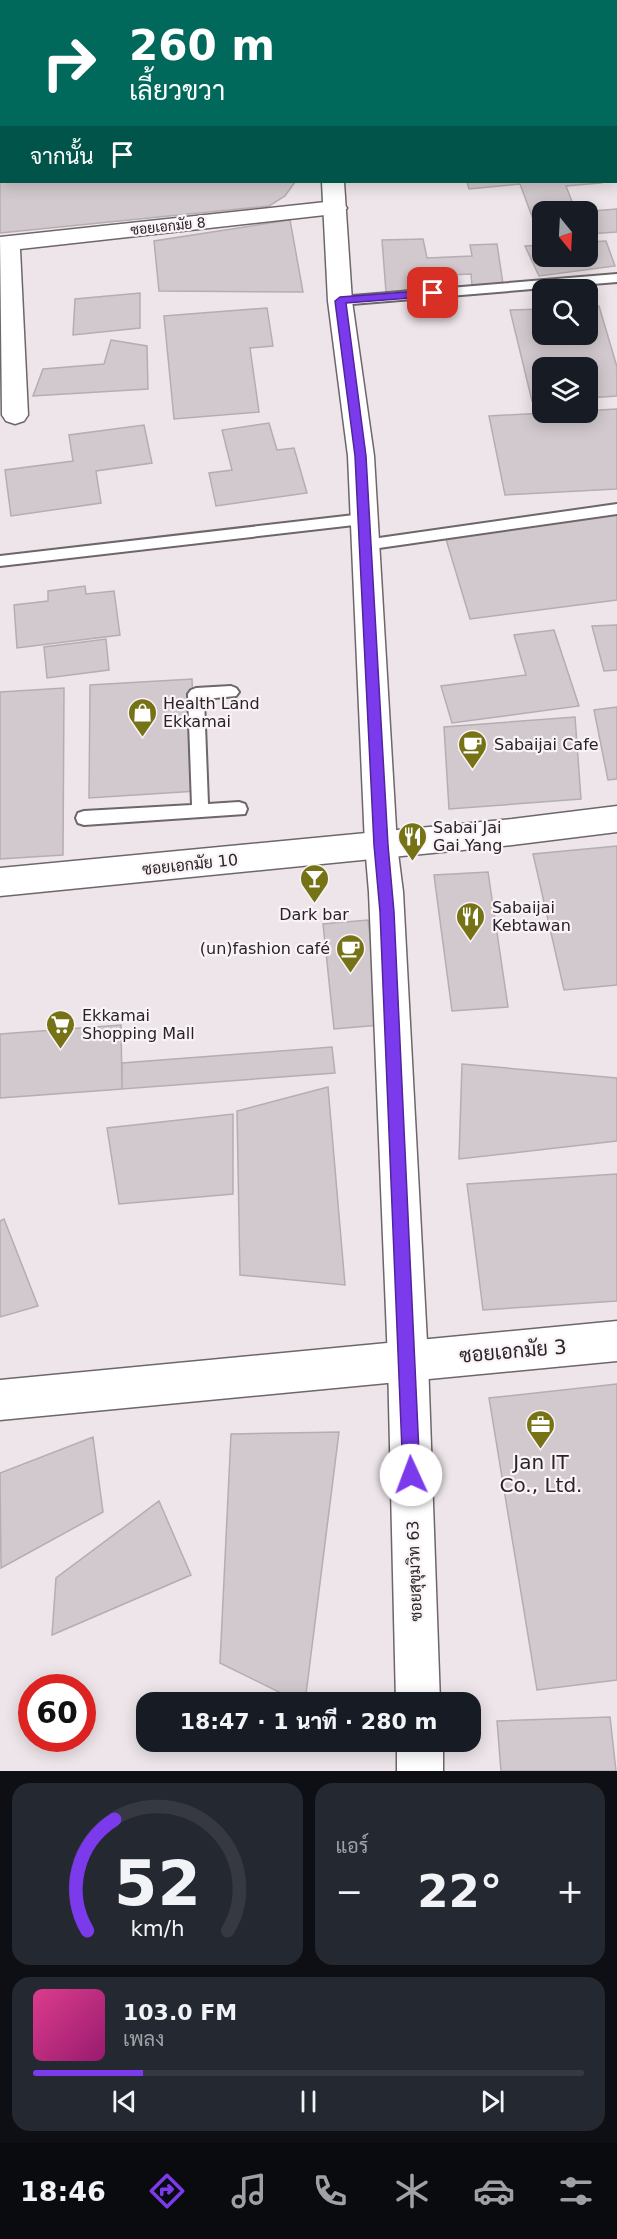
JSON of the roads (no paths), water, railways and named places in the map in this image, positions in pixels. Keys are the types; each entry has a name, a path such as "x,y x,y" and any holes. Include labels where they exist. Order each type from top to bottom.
{"street":[{"name":"ซอยเอกมัย 8","path":"4,244 334,195"},
{"name":"ซอยสุขุมวิท 63","path":"334,195 340,301 361,456 386,903 408,1362 418,1692"},
{"path":"4,244 15,415"},
{"name":"ซอยเอกมัย 10","path":"0,882 381,845 617,819"},
{"name":"ซอยเอกมัย 3","path":"0,1400 617,1341"},
{"path":"420,1752 420,1771"}],"lane":[{"path":"340,301 617,278"},
{"path":"0,561 617,509"},
{"path":"200,811 196,694 231,692"},
{"path":"84,818 239,809"}],"place":[{"name":"Health Land Ekkamai","path":"142,738"},
{"name":"Sabaijai Cafe","path":"473,770"},
{"name":"Sabai Jai Gai Yang","path":"412,862"},
{"name":"Dark bar","path":"314,904"},
{"name":"Sabaijai Kebtawan","path":"471,942"},
{"name":"(un)fashion café","path":"351,974"},
{"name":"Ekkamai Shopping Mall","path":"61,1050"},
{"name":"Jan IT Co., Ltd.","path":"541,1450"}]}
